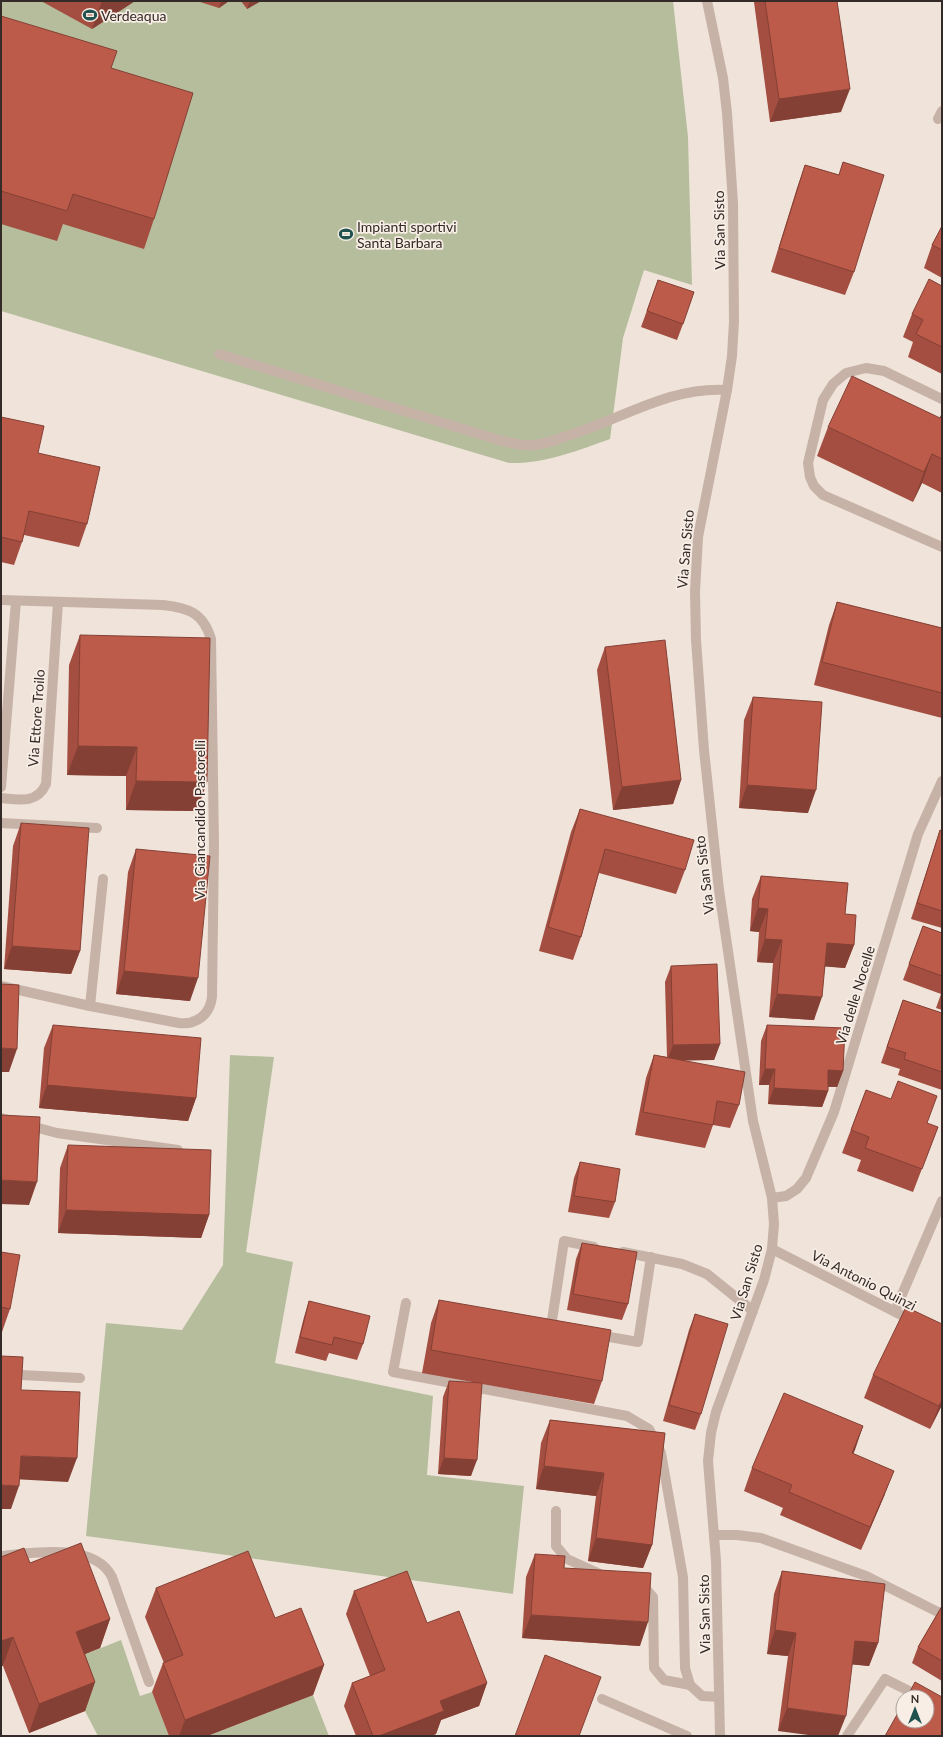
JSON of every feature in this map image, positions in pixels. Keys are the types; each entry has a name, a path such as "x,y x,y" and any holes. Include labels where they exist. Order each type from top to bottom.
{"street":[{"name":"Via San Sisto","path":"707,1 723,78 731,160 734,320 732,356 727,390 698,537 695,592 696,640 704,750 719,890 753,1122 772,1198 774,1224 772,1249 764,1280 716,1412 711,1432 708,1461 716,1561 720,1736"},
{"path":"219,354 499,440 526,445 546,443 579,433 685,392 712,389 727,390"},
{"path":"942,399 884,371 866,368 846,373 832,384 823,400 808,463 810,477 814,486 823,495 942,547"},
{"name":"Via Giancandido Pastorelli","path":"1,600 163,605 180,607 193,612 199,617 207,628 211,639 214,845 212,997 209,1009 202,1018 185,1024 90,1006 1,986"},
{"name":"Via Ettore Troilo","path":"1,786 16,601"},
{"name":"Via Ettore Troilo","path":"1,798 22,800 31,799 42,792 46,784 58,602"},
{"name":"Via delle Nocelle","path":"772,1198 786,1196 797,1189 806,1178 834,1112 918,834 942,781"},
{"path":"1,823 97,828"},
{"path":"90,1006 103,879"},
{"path":"1,1118 57,1133 189,1152"},
{"path":"894,1311 942,1201"},
{"path":"566,1330 551,1327 564,1241 600,1248"},
{"name":"Via Antonio Quinzi","path":"772,1249 922,1325"},
{"path":"615,1251 682,1264 707,1274 753,1311"},
{"path":"588,1333 638,1342 651,1257"},
{"path":"406,1303 393,1372 627,1416 649,1429 662,1453 683,1577 685,1668 690,1685 702,1696 719,1697"},
{"path":"1,1374 80,1378"},
{"path":"556,1511 556,1546 567,1559 594,1572 608,1576"},
{"path":"714,1535 736,1535 761,1538 866,1576 942,1614"},
{"path":"1,1556 36,1552 71,1553 88,1556 102,1564 112,1577 149,1682"},
{"path":"630,1583 644,1588 653,1596 654,1668 664,1680 690,1685"},
{"path":"847,1736 885,1679 905,1689"},
{"path":"602,1699 688,1736"}],"green space":[{"name":"Impianti sportivi Santa Barbara","path":"1,1 673,1 688,137 692,285 644,270 623,338 610,439 548,459 522,463 509,463 1,311"},
{"path":"230,1055 274,1057 246,1252 293,1262 275,1363 433,1396 427,1475 524,1486 513,1594 86,1536 106,1323 182,1330 223,1265"},
{"path":"121,1640 140,1696 152,1692 169,1736 98,1736 85,1711 66,1662"},
{"path":"313,1695 329,1736 207,1736"}],"building":[{"path":"765,1 837,1 850,89 779,99"},
{"path":"1,16 117,51 111,68 193,93 154,219 73,194 67,211 1,191"},
{"path":"843,162 884,175 854,272 779,248 805,165 839,175"},
{"path":"942,226 942,250 932,245"},
{"path":"929,279 942,286 942,347 916,334 923,320 912,314"},
{"path":"658,280 694,292 683,324 647,311"},
{"path":"852,376 940,418 942,414 942,459 932,454 924,472 828,427"},
{"path":"1,417 44,426 38,453 100,467 87,524 29,511 22,542 1,537"},
{"path":"837,602 942,628 942,693 822,662"},
{"path":"80,635 210,638 207,782 136,781 137,747 78,746"},
{"path":"665,640 681,780 622,787 605,647"},
{"path":"753,697 822,702 816,790 747,785"},
{"path":"580,809 694,840 685,870 605,849 581,937 548,927"},
{"path":"21,823 89,828 80,951 12,946"},
{"path":"940,830 942,831 942,911 917,903"},
{"path":"136,849 210,856 198,978 124,971"},
{"path":"761,876 848,883 845,914 856,915 854,945 827,943 822,997 777,994 782,940 765,939 768,909 758,908"},
{"path":"923,926 942,933 942,976 909,964"},
{"path":"717,964 720,1044 673,1045 671,966"},
{"path":"1,984 19,985 17,1049 1,1048"},
{"path":"903,1000 942,1013 942,1072 904,1059 906,1053 887,1047"},
{"path":"53,1025 201,1038 196,1098 47,1085"},
{"path":"767,1025 845,1028 843,1071 828,1070 828,1091 774,1088 775,1069 765,1069"},
{"path":"654,1055 745,1072 739,1105 717,1101 713,1125 643,1112"},
{"path":"898,1081 937,1096 927,1123 938,1127 922,1169 865,1148 869,1137 851,1130 866,1090 891,1099"},
{"path":"1,1115 40,1117 37,1182 1,1180"},
{"path":"68,1145 211,1150 209,1215 66,1210"},
{"path":"580,1162 620,1169 615,1202 574,1196"},
{"path":"582,1243 637,1252 628,1304 573,1294"},
{"path":"1,1252 20,1255 10,1309 1,1307"},
{"path":"439,1300 611,1330 602,1381 431,1350"},
{"path":"309,1301 370,1316 363,1344 334,1337 332,1345 300,1337"},
{"path":"906,1307 942,1324 942,1400 939,1406 873,1375"},
{"path":"695,1314 728,1324 701,1414 669,1405"},
{"path":"1,1356 23,1357 21,1390 80,1392 77,1458 21,1456 19,1486 1,1485"},
{"path":"449,1381 482,1383 477,1460 444,1458"},
{"path":"784,1393 863,1426 852,1453 894,1471 870,1527 789,1492 792,1485 752,1468"},
{"path":"550,1420 665,1433 652,1545 596,1538 604,1473 544,1466"},
{"path":"81,1543 110,1619 76,1632 95,1682 39,1704 13,1637 1,1641 1,1557 24,1548 30,1563"},
{"path":"248,1551 275,1618 301,1608 324,1665 185,1720 163,1663 183,1655 156,1588"},
{"path":"535,1554 565,1556 564,1568 651,1573 648,1622 531,1615"},
{"path":"407,1571 427,1623 459,1611 487,1683 440,1701 444,1711 379,1736 373,1736 352,1683 385,1670 354,1591"},
{"path":"782,1571 885,1584 878,1643 855,1641 846,1716 787,1708 796,1633 775,1630"},
{"path":"942,1606 942,1661 918,1647"},
{"path":"545,1655 601,1677 579,1736 515,1736"},
{"path":"915,1682 928,1689 911,1689"},
{"path":"935,1693 942,1697 942,1736 885,1736 895,1718 895,1729 935,1729"}],"place":[{"name":"Verdeaqua","path":"90,15"},
{"name":"Impianti sportivi Santa Barbara","path":"346,234"}]}
